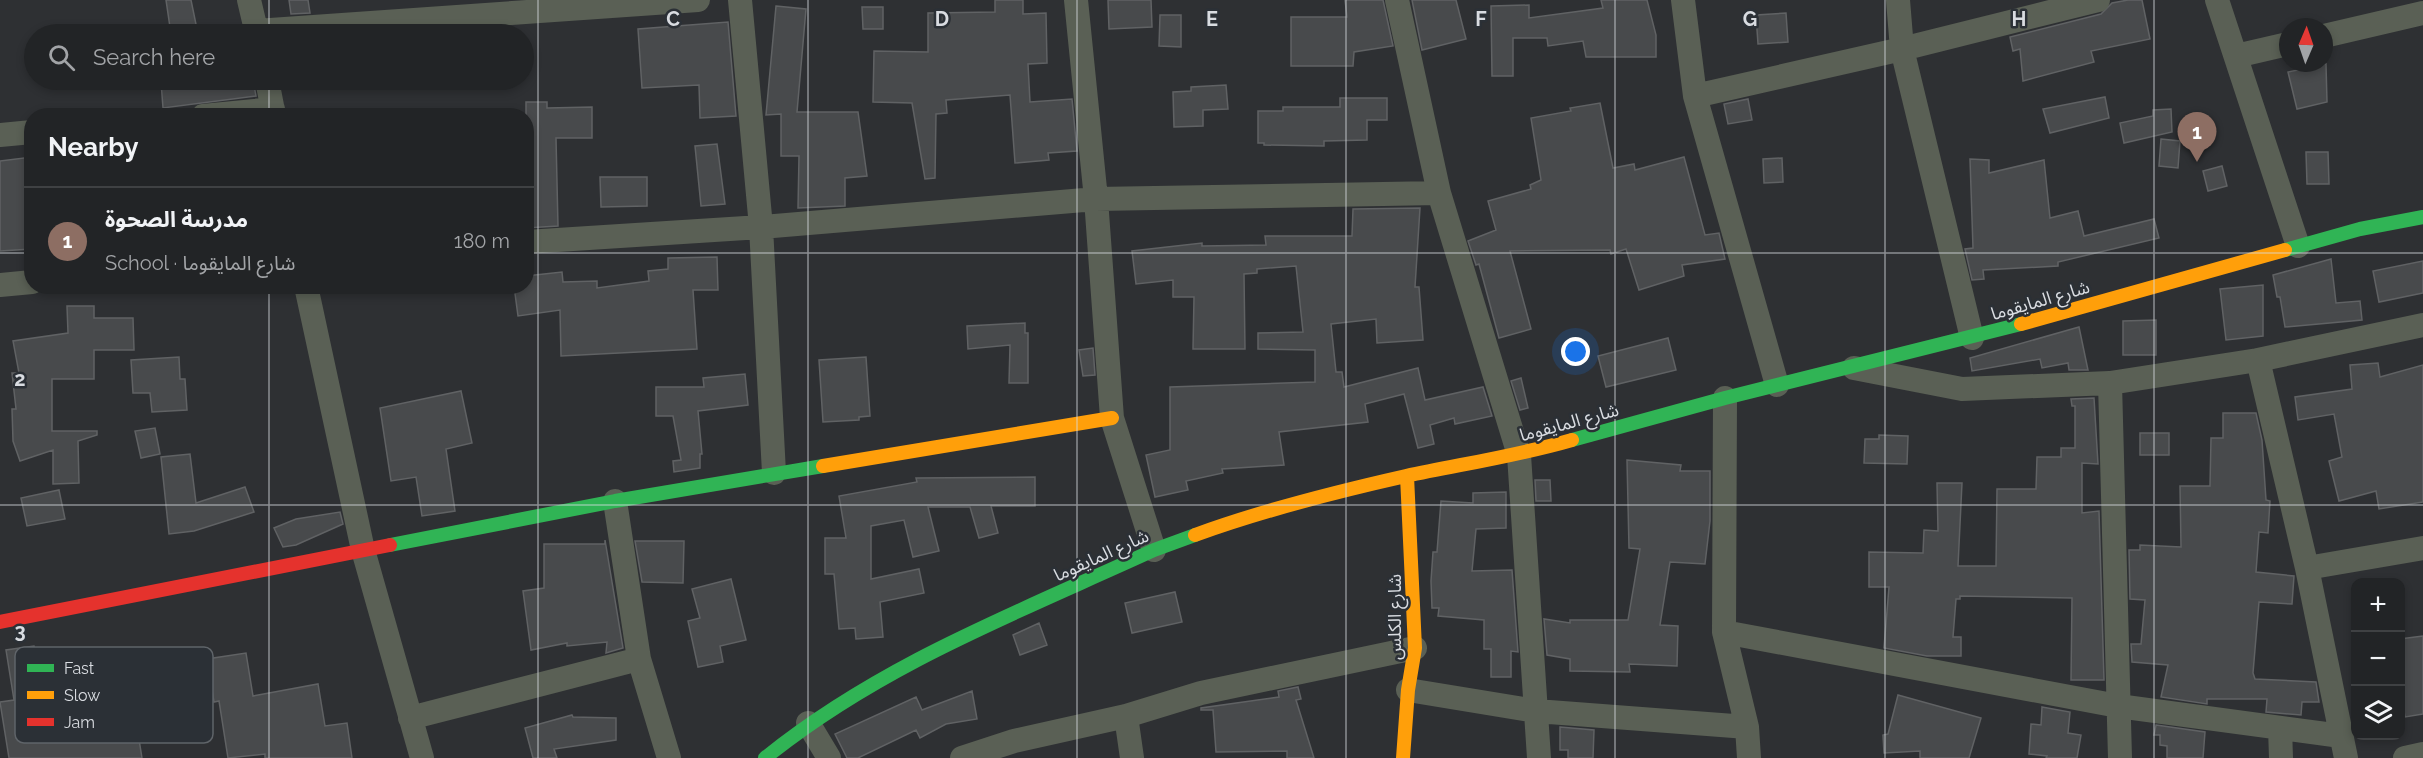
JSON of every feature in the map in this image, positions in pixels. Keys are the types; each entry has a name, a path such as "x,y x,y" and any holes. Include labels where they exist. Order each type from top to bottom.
{"street":[{"path":"249,0 255,24"},
{"path":"377,24 698,0"},
{"path":"740,0 761,227 774,473"},
{"path":"1076,0 1096,199 1112,418 1154,550"},
{"path":"1397,0 1439,193 1519,455 1539,758"},
{"path":"1683,0 1695,96 1777,385"},
{"path":"1898,0 1902,49 1972,338"},
{"path":"1695,96 1902,49 2098,0"},
{"path":"2217,0 2298,246"},
{"path":"2333,34 2423,13"},
{"path":"2236,56 2279,46"},
{"path":"269,90 273,108"},
{"path":"0,135 24,133"},
{"path":"534,241 761,227 1096,199 1439,193"},
{"name":"شارع المايقوما","path":"765,758 808,723 908,662 1154,550 1243,517 1407,476 1519,455 1725,398 1972,338 2298,246 2423,217"},
{"path":"0,285 24,283"},
{"path":"308,294 363,550 422,758"},
{"path":"1847,367 1962,389 2110,383 2258,360 2423,325"},
{"path":"1724,632 2118,706 2280,728 2343,747 2307,568 2258,360"},
{"path":"2110,383 2120,758"},
{"path":"1725,398 1724,632 1747,727 1749,758"},
{"path":"0,622 615,501 1112,418"},
{"name":"شارع الكلس","path":"1403,758 1408,690 1415,648 1407,476"},
{"path":"615,501 639,659 669,758"},
{"path":"2307,568 2423,548"},
{"path":"962,758 1016,749 1201,693 1415,648"},
{"path":"410,718 639,659"},
{"path":"1408,690 1536,711 1747,727"},
{"path":"1126,716 1132,758"},
{"path":"808,723 829,758"},
{"path":"2280,728 2281,758"},
{"path":"2405,758 2423,754"}],"building":[{"path":"166,0 191,0 196,24 170,24"},
{"path":"289,0 308,0 310,13 291,14"},
{"path":"995,0 1023,0 1023,14 1046,13 1047,63 1028,64 1030,102 1072,99 1077,151 1048,153 1049,160 1015,163 1010,95 946,100 947,113 936,114 935,178 925,179 912,103 873,102 874,51 928,52 928,13 995,12"},
{"path":"1108,0 1151,0 1152,27 1109,29"},
{"path":"1345,0 1383,0 1393,46 1354,52 1353,66 1291,66 1291,17 1347,17"},
{"path":"1412,0 1456,0 1466,39 1422,50"},
{"path":"1601,0 1647,0 1656,35 1656,57 1586,57 1583,41 1548,46 1547,38 1513,38 1513,76 1492,76 1491,6 1529,5 1529,18 1603,8"},
{"path":"2142,0 2150,39 2091,51 2094,62 2023,81 2020,49 2013,51 2010,37 2101,14 2112,3"},
{"path":"776,6 806,9 797,112 858,112 867,176 845,178 845,206 798,208 799,156 781,156 781,114 766,115"},
{"path":"862,7 883,7 883,29 863,29"},
{"path":"1786,13 1788,42 1758,44 1756,15"},
{"path":"1160,15 1181,15 1181,47 1159,46"},
{"path":"728,22 736,116 700,118 699,85 642,88 638,29"},
{"path":"2288,72 2326,72 2327,102 2297,109"},
{"path":"1226,85 1228,109 1203,110 1203,126 1174,127 1173,92 1191,91 1191,87"},
{"path":"162,90 255,90 256,96 163,108"},
{"path":"2105,97 2109,118 2050,133 2043,109"},
{"path":"1340,98 1387,98 1387,120 1367,120 1367,140 1324,141 1324,146 1258,143 1258,111 1283,111 1283,107 1340,107"},
{"path":"1748,99 1752,120 1728,124 1724,104"},
{"path":"526,102 547,102 547,108 592,107 592,138 556,138 558,226 534,228 534,108 526,108"},
{"path":"1600,103 1613,168 1634,164 1635,170 1684,157 1705,235 1719,233 1725,259 1682,265 1684,276 1639,290 1626,249 1611,254 1610,250 1510,251 1531,329 1499,338 1479,264 1476,265 1468,241 1496,230 1488,201 1531,189 1530,185 1541,180 1531,118"},
{"path":"2171,109 2172,132 2124,143 2120,123 2153,116 2153,110"},
{"path":"2161,139 2180,141 2178,168 2159,166"},
{"path":"717,144 725,204 701,206 695,146"},
{"path":"2306,152 2328,152 2329,184 2307,184"},
{"path":"24,158 24,250 0,251 0,161"},
{"path":"1782,158 1783,182 1764,183 1763,159"},
{"path":"1970,159 1989,160 1989,173 2044,160 2050,218 2078,211 2084,236 2154,219 2159,238 2058,262 2058,266 1983,270 1984,279 1972,280 1965,249 1973,248"},
{"path":"2222,166 2227,186 2208,191 2203,171"},
{"path":"600,177 647,177 647,206 601,207"},
{"path":"1420,208 1415,287 1419,287 1423,340 1377,343 1376,319 1331,324 1336,372 1342,372 1344,387 1418,368 1425,400 1483,387 1492,416 1455,424 1454,418 1430,425 1434,444 1418,448 1404,394 1365,404 1368,422 1279,432 1284,465 1222,469 1223,473 1186,481 1188,490 1155,497 1146,455 1170,450 1170,387 1315,382 1315,350 1258,349 1258,333 1303,332 1296,266 1257,269 1257,273 1244,274 1245,349 1193,349 1194,297 1173,297 1173,280 1136,284 1132,251 1202,243 1202,246 1266,245 1265,236 1352,236 1353,209"},
{"path":"717,257 718,290 693,290 697,349 561,356 560,310 518,316 515,294 534,294 534,275 562,272 563,282 597,281 597,288 649,281 648,271 668,269 668,258"},
{"path":"2331,259 2336,303 2360,301 2362,320 2285,327 2280,297 2277,297 2273,275"},
{"path":"2423,261 2423,293 2379,302 2373,271"},
{"path":"2263,285 2263,336 2226,340 2220,289"},
{"path":"67,306 94,306 94,318 133,318 134,350 94,350 94,379 52,379 52,431 97,431 97,435 78,441 79,483 53,484 53,450 20,461 13,441 12,409 16,409 12,373 19,373 13,341 68,333"},
{"path":"2156,320 2156,355 2123,355 2123,321"},
{"path":"1025,323 1025,333 1028,333 1028,383 1009,383 1010,345 968,349 967,326"},
{"path":"2079,327 2088,370 2069,370 2068,363 2042,368 2040,359 1972,371 1970,358"},
{"path":"1668,338 1676,370 1606,387 1598,356"},
{"path":"1093,348 1095,375 1083,376 1079,350"},
{"path":"179,357 180,379 185,379 187,410 152,412 150,393 133,393 131,360"},
{"path":"866,357 870,416 859,417 859,420 823,422 819,360"},
{"path":"2378,363 2380,377 2423,365 2423,502 2379,509 2376,491 2339,501 2329,461 2342,457 2334,414 2298,420 2295,397 2352,389 2350,365"},
{"path":"745,374 748,405 698,411 702,454 700,454 700,468 674,472 673,461 681,460 673,416 656,416 656,387 704,387 703,378"},
{"path":"1521,378 1528,408 1520,410 1511,381"},
{"path":"461,391 472,443 446,449 455,511 422,516 416,477 391,481 380,408"},
{"path":"2094,398 2098,464 2082,463 2082,513 2099,511 2104,680 2071,680 2072,598 1960,596 1960,599 1956,599 1953,637 1961,637 1961,656 1927,656 1884,648 1889,587 1869,587 1869,552 1923,553 1924,530 1938,531 1937,483 1962,483 1958,566 1996,566 1997,489 2036,489 2037,457 2061,457 2061,448 2075,448 2075,406 2072,406 2071,399"},
{"path":"2223,413 2256,413 2262,440 2266,500 2270,501 2268,533 2259,532 2256,572 2294,576 2292,604 2259,602 2253,673 2255,679 2316,682 2319,702 2302,702 2301,715 2266,712 2267,699 2207,699 2207,704 2161,697 2168,665 2132,662 2131,644 2141,644 2145,600 2130,599 2129,550 2140,550 2140,545 2181,547 2180,486 2210,486 2211,438 2223,438"},
{"path":"155,428 160,454 141,458 135,431"},
{"path":"2140,433 2169,433 2169,455 2140,455"},
{"path":"1879,435 1908,436 1907,464 1864,463 1865,439 1879,439"},
{"path":"190,454 196,503 245,487 254,512 194,531 169,534 161,457"},
{"path":"1627,460 1681,465 1680,471 1710,471 1710,521 1705,564 1670,562 1660,625 1678,626 1677,666 1629,664 1630,672 1570,671 1570,659 1547,655 1544,619 1570,623 1570,620 1628,620 1640,549 1629,548"},
{"path":"1035,477 1035,506 991,506 998,533 979,538 970,507 928,507 939,551 913,557 904,520 871,526 871,579 919,569 924,593 880,602 883,637 856,639 855,628 839,629 834,574 825,574 825,538 846,538 839,496 917,482 916,478"},
{"path":"1535,480 1550,480 1551,501 1536,501"},
{"path":"59,490 65,519 27,526 21,498"},
{"path":"1506,492 1506,528 1476,529 1472,571 1512,570 1518,652 1511,651 1511,677 1491,677 1491,649 1484,649 1484,620 1438,616 1439,608 1432,608 1433,552 1437,552 1441,501 1473,503 1473,493"},
{"path":"340,512 343,524 296,545 283,547 274,528 296,519"},
{"path":"605,540 623,648 606,653 607,642 567,646 567,643 531,650 523,591 544,588 544,544 605,544"},
{"path":"635,541 684,541 683,583 642,582"},
{"path":"731,579 746,640 720,646 723,662 698,667 688,621 700,618 692,589"},
{"path":"1175,592 1182,622 1132,633 1125,603"},
{"path":"1039,623 1047,645 1020,655 1013,635"},
{"path":"2423,636 2423,714 2405,717 2405,686 2405,638"},
{"path":"15,649 15,743 140,743 142,758 9,758 0,702 14,700 6,650"},
{"path":"246,653 253,696 318,684 325,726 347,723 352,758 265,758 265,754 228,758 219,701 214,702 213,696 213,658"},
{"path":"1298,687 1301,699 1296,700 1314,758 1287,758 1287,751 1216,752 1213,710 1201,710 1201,708 1279,697 1278,691"},
{"path":"972,691 977,719 946,724 920,738 916,730 858,758 847,758 835,734 916,697 922,710"},
{"path":"1898,695 1981,718 1969,758 1920,758 1920,751 1884,753 1883,735 1888,734"},
{"path":"2042,707 2070,712 2068,733 2081,735 2077,758 2046,758 2047,756 2029,754 2031,724 2041,725"},
{"path":"572,715 573,717 616,718 616,740 554,749 557,758 533,758 525,728"},
{"path":"2156,725 2205,732 2203,758 2167,758 2167,746 2160,745 2160,735 2154,735"},
{"path":"1560,727 1594,730 1593,758 1568,758 1568,750 1560,750"}],"traffic: fast":[{"path":"2285,250 2360,229 2423,217"},
{"path":"1572,440 1725,398 2021,324"},
{"path":"390,545 615,501 823,466"},
{"path":"765,758 809,725 903,667 1002,618 1154,550 1195,535"}],"traffic: slow":[{"path":"2021,324 2285,250"},
{"path":"823,466 1112,418"},
{"path":"1195,535 1247,517 1326,495 1572,440"},
{"path":"1403,758 1408,690 1415,648 1407,476"}],"traffic: jam":[{"path":"0,622 390,545"}],"place":[{"name":"مدرسة الصحوة","path":"2197,162"}]}
